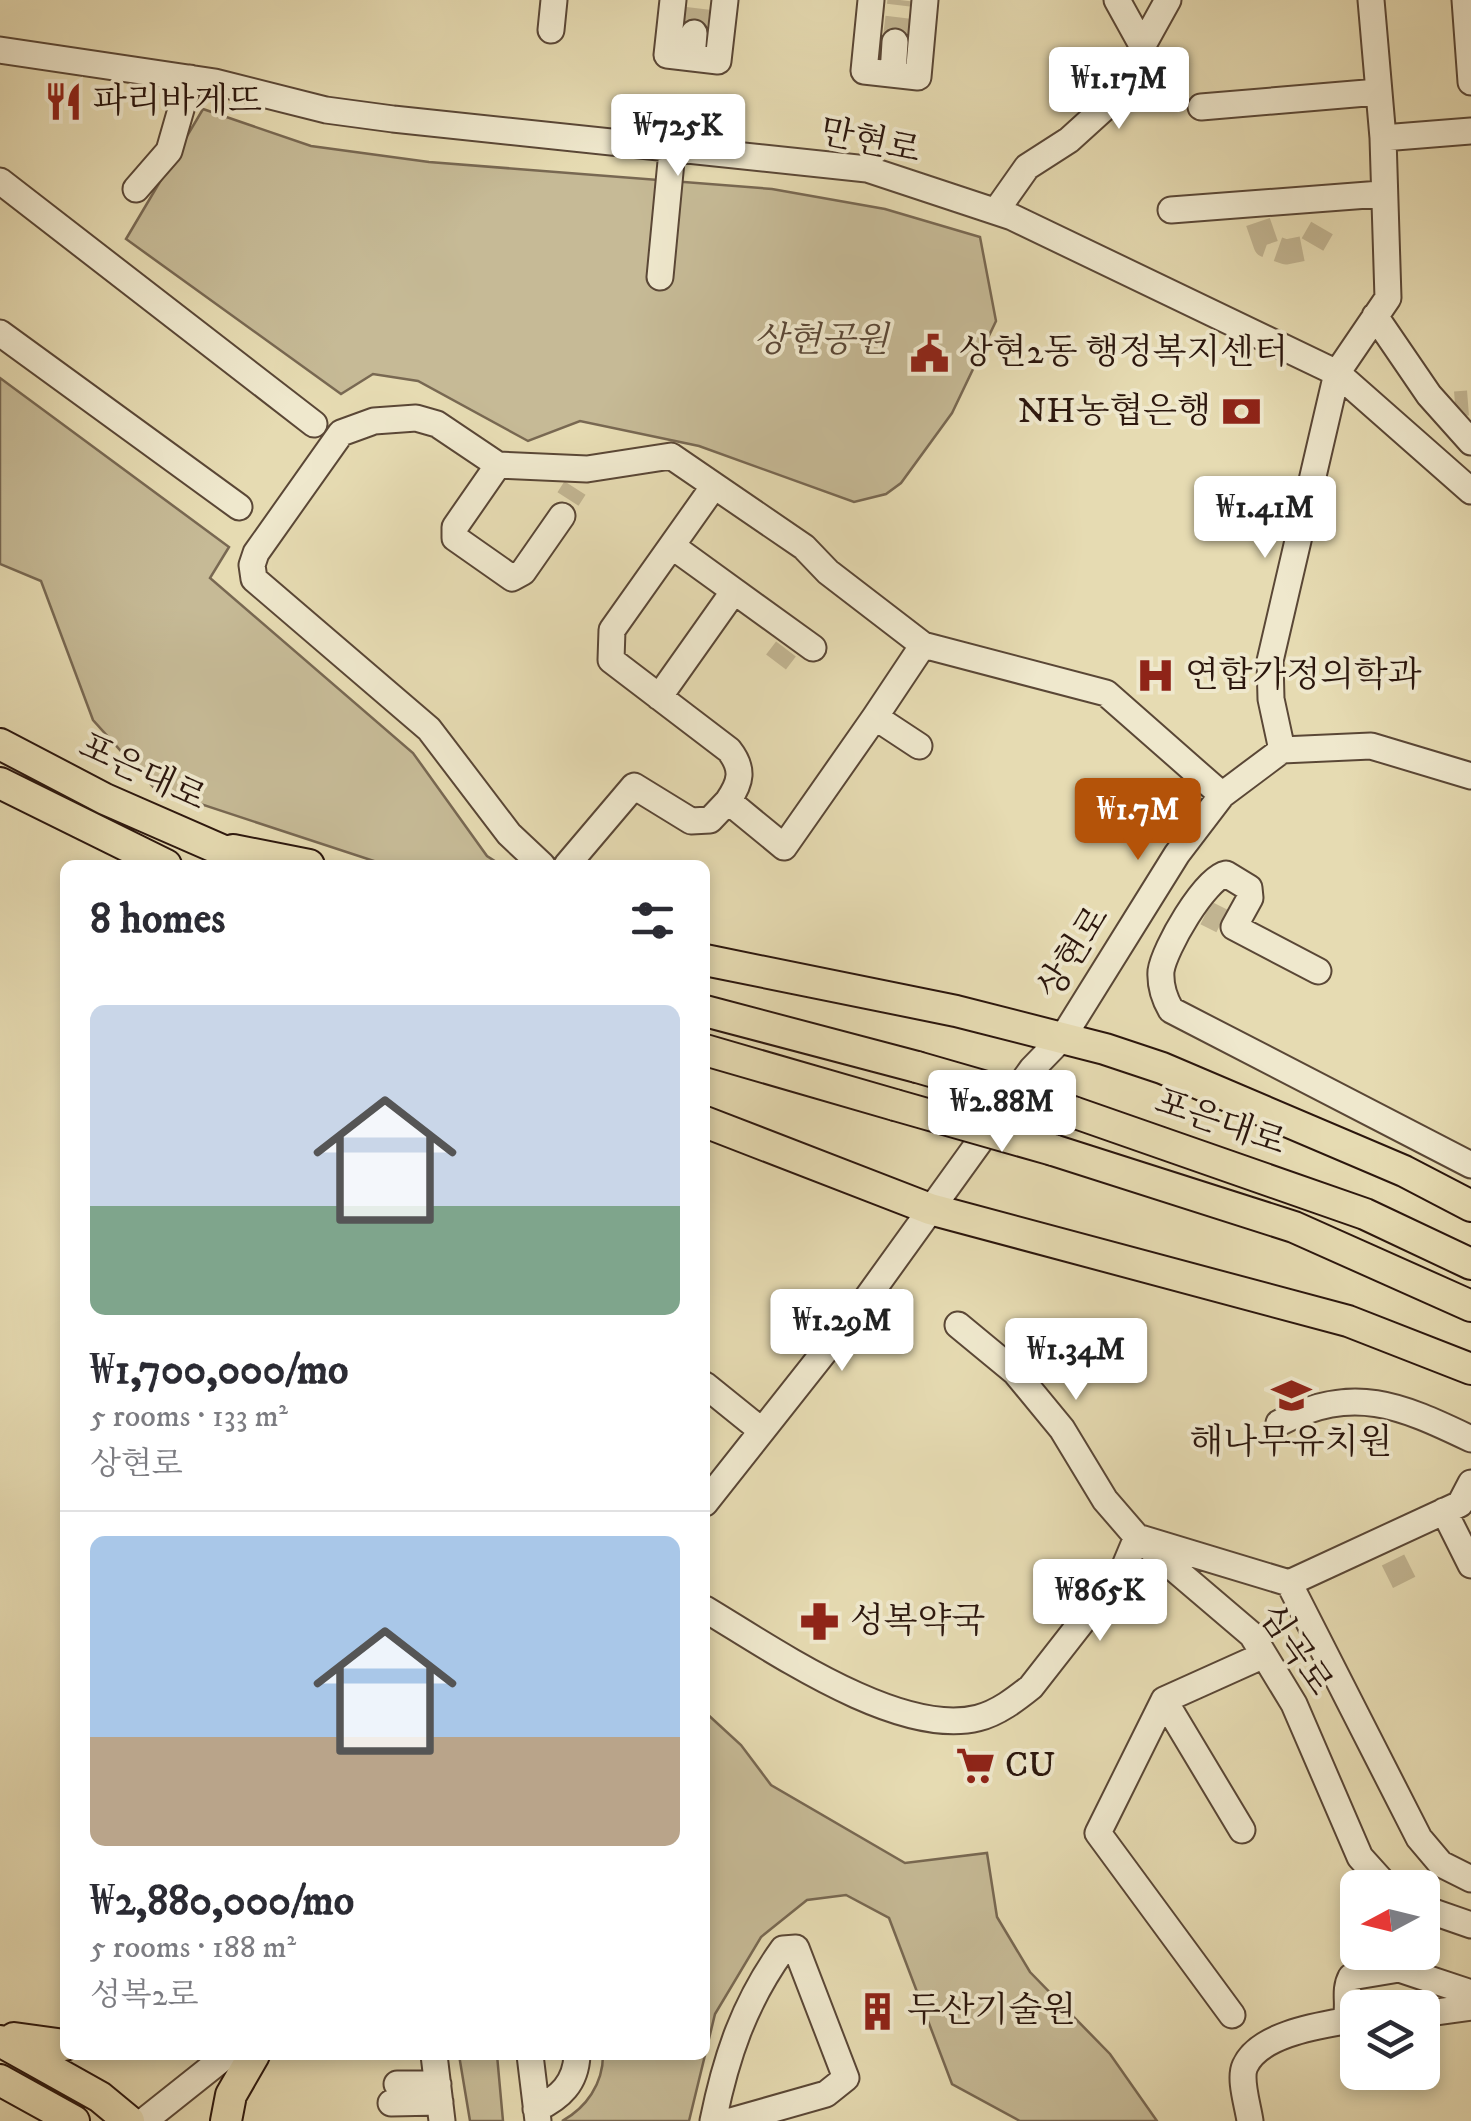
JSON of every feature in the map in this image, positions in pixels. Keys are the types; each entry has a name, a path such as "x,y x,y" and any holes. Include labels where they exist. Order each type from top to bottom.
{"main road":[{"name":"포은대로","path":"0,744 105,798 245,860"},
{"name":"포은대로","path":"0,784 156,860"},
{"path":"0,797 42,805"},
{"path":"215,847 283,860"},
{"path":"710,961 1063,1037 1162,1068 1404,1171 1471,1206"},
{"name":"포은대로","path":"710,1012 916,1067 1199,1154 1365,1214 1471,1264"},
{"path":"710,1051 1053,1150 1294,1227 1471,1306"},
{"path":"710,1124 930,1209 1348,1321 1471,1369"},
{"path":"0,2039 60,2045"},
{"path":"0,2039 100,2097 129,2121"},
{"path":"226,2121 231,2095 251,2060"},
{"path":"0,2080 74,2121"}],"street":[{"path":"551,30 554,0"},
{"path":"673,0 667,56 693,46 718,61 725,0"},
{"path":"871,0 864,71 918,77 926,0"},
{"path":"1117,0 1143,47"},
{"path":"996,212 1027,167 1069,140 1112,101 1168,0"},
{"path":"1370,0 1382,138 1388,298 1337,374 1270,661 1271,699 1282,750 1371,746 1471,776"},
{"path":"1467,5 1471,82"},
{"path":"893,74 896,42"},
{"name":"만현로","path":"0,50 190,78 326,110 672,151 867,169 996,212 1337,374 1471,491"},
{"path":"136,189 169,151 190,78"},
{"path":"1201,107 1378,92"},
{"path":"1382,138 1471,131"},
{"path":"660,278 672,151"},
{"path":"0,181 314,424"},
{"path":"1171,210 1257,213 1382,194"},
{"path":"1375,316 1446,404 1471,442"},
{"path":"0,333 240,507"},
{"path":"537,860 509,834 428,728 254,579 252,565 332,445 352,426 416,418 438,424 498,464 582,478 671,456 804,547 828,572 922,645 1106,693 1222,795"},
{"path":"498,464 455,527 455,538 512,578 523,572 562,516"},
{"path":"571,860 634,786 691,821 710,820 728,801 740,776 739,763 729,750 611,660 612,630 714,486"},
{"path":"672,546 798,644"},
{"path":"659,697 734,591"},
{"path":"728,801 784,847 922,645"},
{"path":"875,717 919,746"},
{"name":"상현로","path":"710,1497 867,1298 1032,1070 1063,1037 1176,854 1222,795 1282,750"},
{"path":"1318,971 1228,924 1250,898 1249,888 1234,876 1217,876 1210,880 1162,968 1163,992 1171,1010 1471,1165"},
{"name":"심곡로","path":"958,1325 1016,1372 1062,1429 1105,1500 1138,1537 1252,1635 1294,1704 1360,1857 1372,1870"},
{"path":"710,1389 762,1430"},
{"path":"710,1612 864,1699 914,1716 979,1718 1013,1702 1031,1687 1124,1568 1138,1537 1289,1583 1388,1550 1460,1504 1471,1479 1470,1434 1374,1402 1327,1402 1279,1423"},
{"path":"1444,1512 1471,1565"},
{"path":"1289,1583 1419,1838 1441,1864 1471,1879"},
{"path":"1232,2014 1098,1833 1164,1700 1264,1655"},
{"path":"1164,1700 1242,1830"},
{"path":"1440,1914 1471,1925"},
{"path":"714,2121 724,2068 751,1998 783,1950 796,1948 846,2078 826,2094 730,2121"},
{"path":"1250,2121 1244,2070 1248,2061 1292,2030 1345,2022 1349,2010 1346,1987 1352,1977 1398,1969 1471,1993"},
{"path":"1440,2011 1471,2007"},
{"path":"144,2121 221,2060"},
{"path":"393,2094 440,2102 435,2060"},
{"path":"531,2060 537,2115 560,2098 577,2060"}],"green space":[{"name":"상현공원","path":"203,109 311,146 429,162 772,189 885,209 980,237 996,321 952,413 901,483 886,494 854,502 699,446 580,421 528,441 418,381 373,374 341,394 126,239"},
{"path":"0,378 229,547 210,578 413,753 493,860 371,860 155,789 93,720 41,581 0,564"},
{"path":"710,1717 741,1745 771,1785 905,1863 987,1853 997,1917 1030,1972 1110,2054 1157,2121 1020,2121 952,2084 889,1918 846,1895 807,1900 761,1937 715,2014 710,2035"},
{"path":"460,2060 497,2060 503,2121 470,2121"},
{"path":"603,2060 704,2060 689,2121 562,2121 592,2094"}],"tunnel":[{"path":"694,33 698,0"},
{"path":"895,42 900,0"},
{"path":"1258,222 1266,245 1286,252 1311,247 1322,228"},
{"path":"1455,404 1468,403"},
{"path":"568,499 575,488"},
{"path":"776,662 786,649"},
{"path":"1206,913 1222,921"},
{"path":"1393,1560 1408,1590"}],"place":[{"name":"파리바게뜨","path":"63,102"},
{"name":"상현2동 행정복지센터","path":"929,353"},
{"name":"NH농협은행","path":"1241,412"},
{"name":"연합가정의학과","path":"1155,676"},
{"name":"해나무유치원","path":"1291,1396"},
{"name":"성복약국","path":"820,1622"},
{"name":"CU","path":"975,1766"},
{"name":"두산기술원","path":"877,2011"}]}
